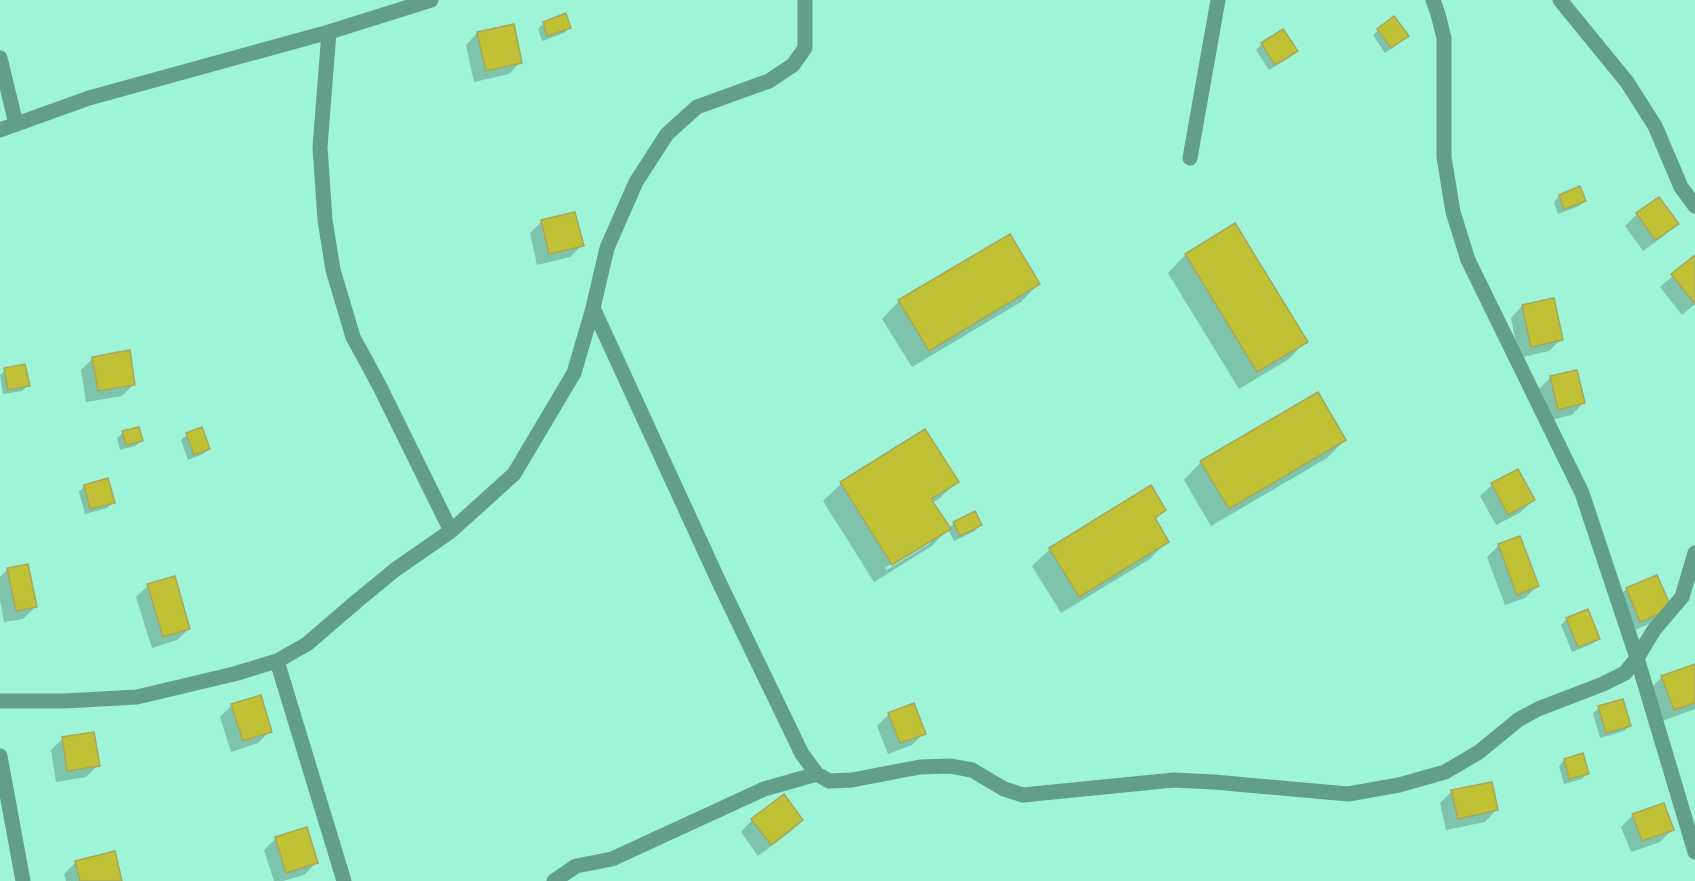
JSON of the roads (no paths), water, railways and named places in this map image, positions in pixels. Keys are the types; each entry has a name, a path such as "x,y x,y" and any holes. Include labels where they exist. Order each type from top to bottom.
{"street":[{"path":"0,130 88,98 330,32 431,0"},
{"path":"0,701 64,701 137,697 234,674 277,660 307,644 396,569 451,531 514,474 574,373 607,248 636,182 667,134 697,107 769,81 793,65 805,48 805,0"},
{"path":"1190,158 1218,0"},
{"path":"1433,0 1444,38 1444,157 1453,212 1468,260 1582,493 1637,658 1695,852"},
{"path":"1560,0 1627,82 1655,126 1681,187 1695,206"},
{"path":"330,32 320,147 325,220 333,270 353,337 451,531"},
{"path":"0,58 16,124"},
{"path":"593,308 719,582 802,754 817,774 829,781 852,780 920,767 950,766 972,770 1004,789 1023,795 1174,780 1348,794 1399,785 1445,772 1479,752 1518,720 1538,709 1625,673 1654,630 1682,597 1695,553"},
{"path":"277,660 344,881"},
{"path":"0,756 22,881"},
{"path":"554,881 576,866 612,859 764,789 817,774"}]}
